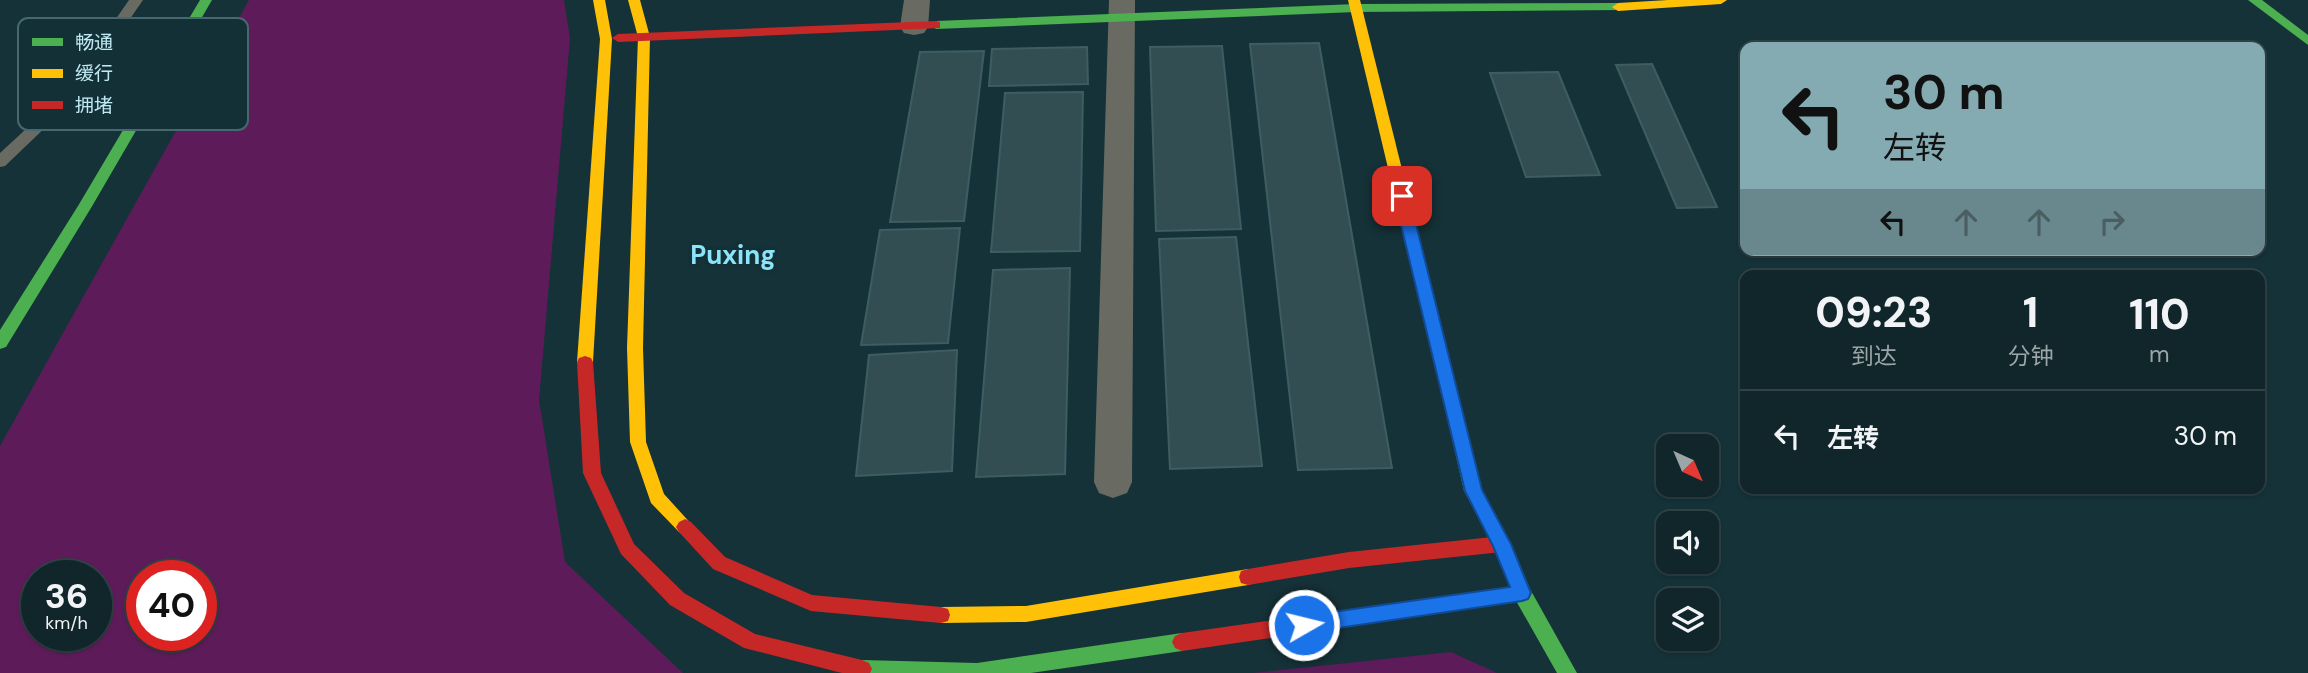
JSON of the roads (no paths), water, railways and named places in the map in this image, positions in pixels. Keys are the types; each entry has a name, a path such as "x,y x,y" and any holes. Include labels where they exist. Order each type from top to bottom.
{"main road":[{"path":"195,18 206,0"},
{"path":"599,0 606,39 585,361 592,473 627,550 677,598 751,642 867,670 977,671 1522,593"},
{"path":"634,0 644,37 635,348 638,442 657,498 719,563 811,603 961,615 1026,614 1349,560 1502,544"},
{"path":"606,39 914,27 1122,9 1355,4 1649,7 1721,0"},
{"path":"2254,0 2308,41"},
{"path":"1355,4 1474,491 1502,544 1522,593 1567,673"},
{"path":"0,343 130,130"}],"street":[{"path":"914,27 917,0"},
{"path":"1113,482 1122,9"}],"lane":[{"path":"124,18 136,0"},
{"path":"0,162 34,130"}],"district":[{"name":"Puxing","path":"733,255"}]}
